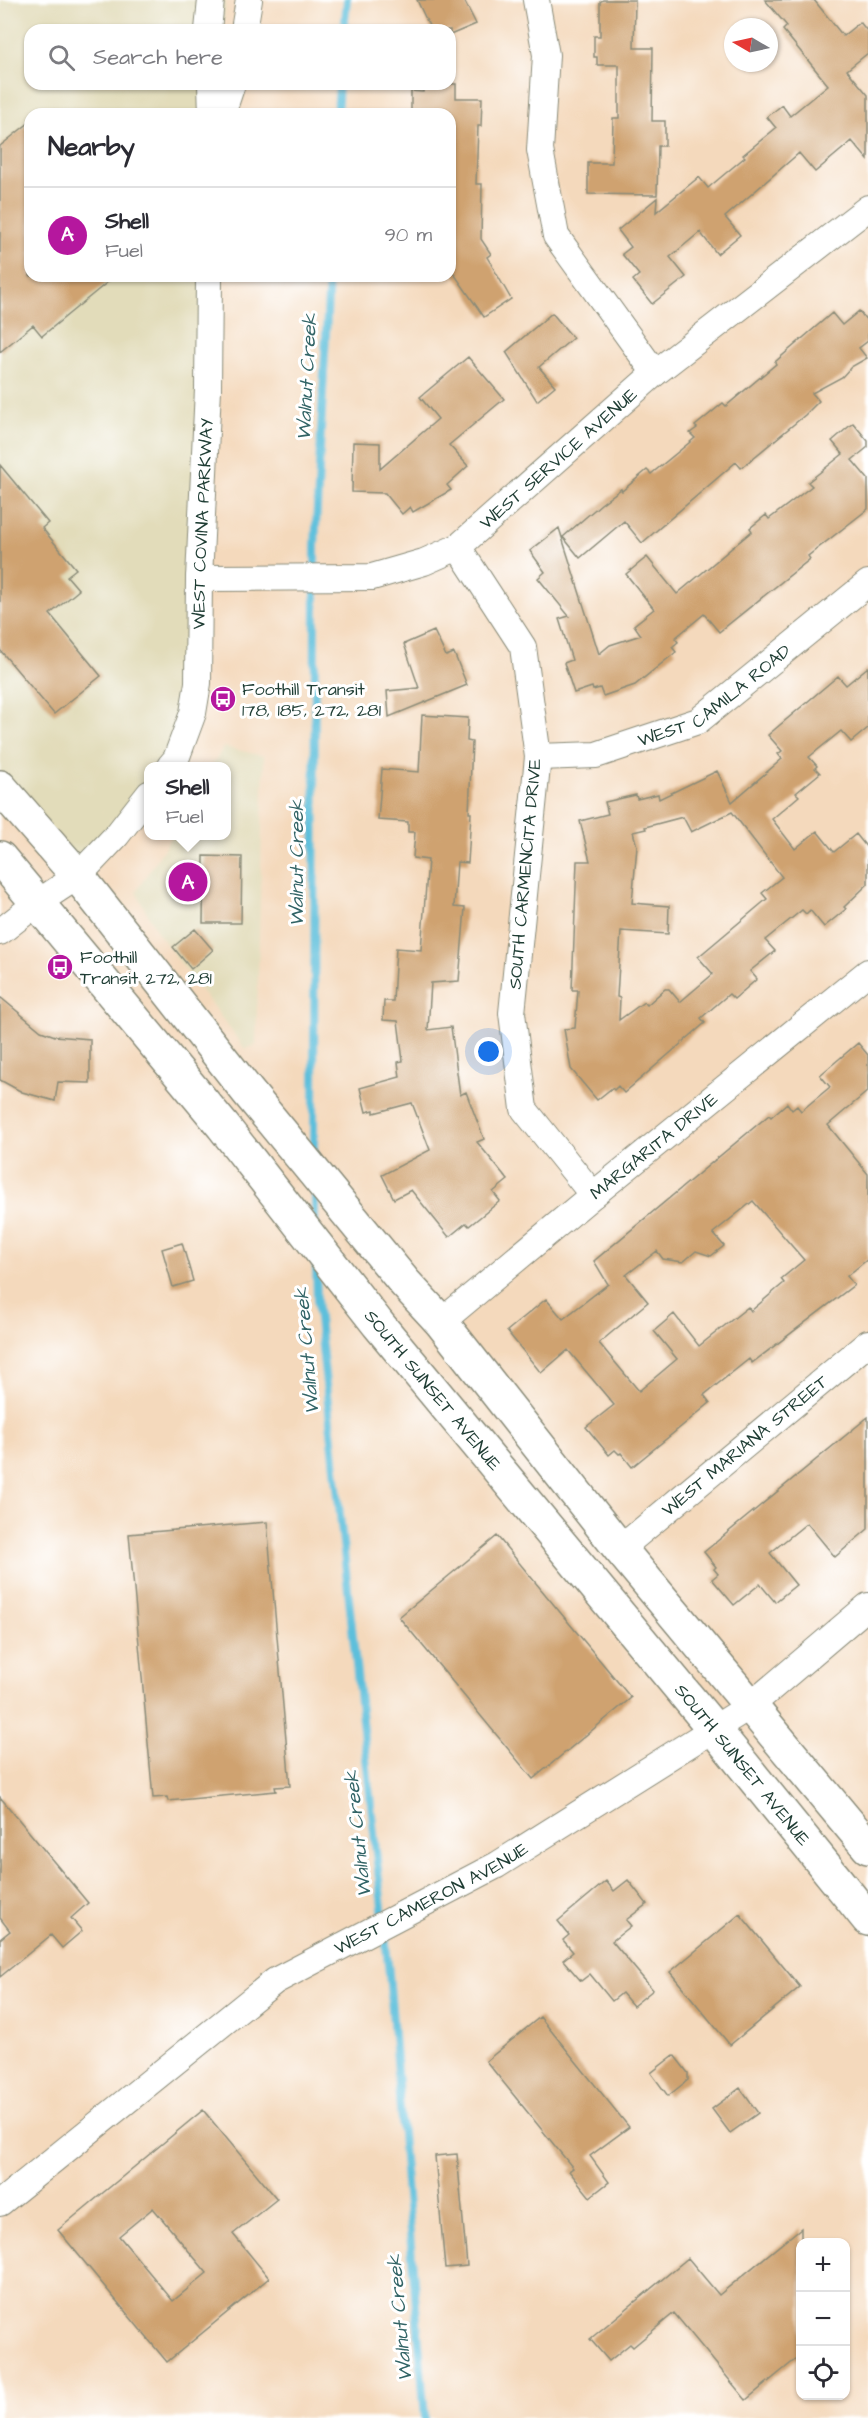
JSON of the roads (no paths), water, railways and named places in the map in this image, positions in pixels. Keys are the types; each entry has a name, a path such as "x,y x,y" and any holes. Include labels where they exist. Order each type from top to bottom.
{"main road":[{"path":"0,787 78,876 248,1092 405,1283 441,1322 620,1549 868,1847"},
{"name":"SOUTH SUNSET AVENUE","path":"0,858 223,1126 378,1324 714,1729 868,1919"}],"street":[{"path":"209,24 211,0"},
{"path":"245,24 249,0"},
{"path":"536,0 546,56 540,150 556,236 655,373"},
{"name":"WEST SERVICE AVENUE","path":"199,578 372,577 424,562 458,547 655,373 868,208"},
{"name":"WEST COVINA PARKWAY","path":"173,762 193,713 198,683 199,578 208,389 209,282"},
{"name":"SOUTH CARMENCITA DRIVE","path":"458,547 524,647 538,757 512,1013 524,1108 593,1195"},
{"name":"WEST CAMILA ROAD","path":"538,757 596,755 698,721 868,584"},
{"path":"0,932 37,903 78,876 117,835 144,800"},
{"name":"MARGARITA DRIVE","path":"441,1322 593,1195 868,972"},
{"name":"WEST MARIANA STREET","path":"620,1549 868,1343"},
{"name":"WEST CAMERON AVENUE","path":"0,2203 275,1981 497,1865 714,1729 750,1706 868,1606"}],"waterway":[{"name":"Walnut Creek","path":"345,24 347,0"},
{"name":"Walnut Creek","path":"337,108 339,90"},
{"name":"Walnut Creek","path":"314,1156 315,546 329,282"},
{"name":"Walnut Creek","path":"315,1189 315,1225"},
{"name":"Walnut Creek","path":"316,1264 317,1300 389,1973 425,2418"}],"place":[{"name":"Foothill Transit 178, 185, 272, 281","path":"223,699"},
{"name":"Shell","path":"188,882"},
{"name":"Foothill Transit 272, 281","path":"60,967"}]}
